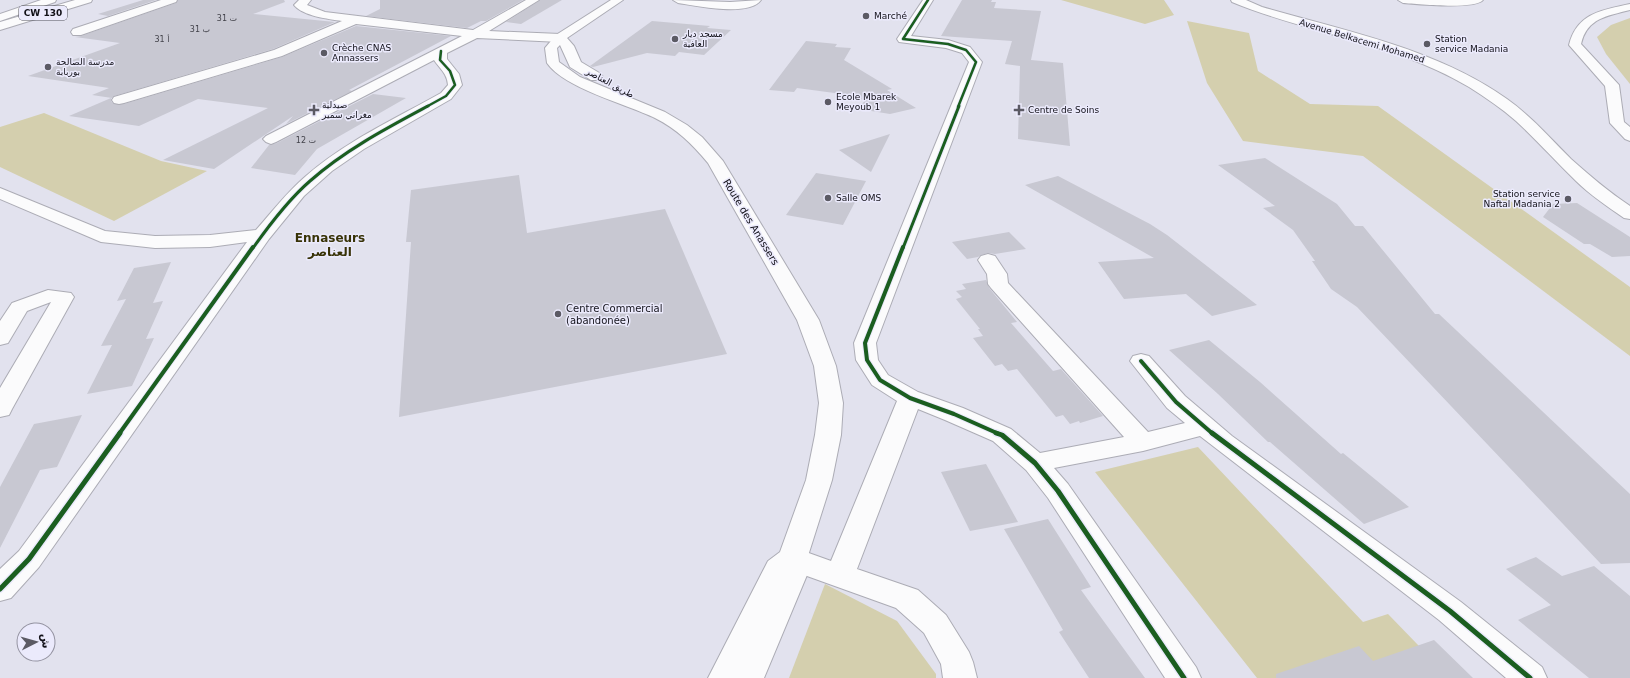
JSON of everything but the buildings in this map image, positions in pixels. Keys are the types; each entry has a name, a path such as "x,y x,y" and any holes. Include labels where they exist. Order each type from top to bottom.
{"main road":[{"path":"0,19 51,0"},
{"name":"CW 130","path":"0,19 67,0"},
{"name":"CW 130","path":"0,26 87,0"},
{"path":"77,32 172,0"},
{"path":"306,0 300,5 306,9 323,15 355,20 475,34 560,38 618,0"},
{"path":"271,139 475,34 534,0"},
{"path":"678,0 732,4 748,4 756,0"},
{"path":"928,0 903,39 948,44 966,50 976,62 865,343 867,360 880,380 910,398 954,414 1002,435 1035,463 1058,491 1184,678"},
{"name":"Avenue Belkacemi Mohamed","path":"1236,0 1258,9 1405,53 1444,68 1473,83 1501,101 1526,122 1576,172 1630,214"},
{"path":"1403,0 1455,3 1478,0"},
{"path":"1630,7 1606,13 1587,20 1576,36 1575,45 1612,85 1617,123 1630,136"},
{"path":"119,100 278,53 355,20"},
{"name":"Route des Anassers","path":"560,38 551,48 553,64 575,80 654,111 682,128 696,140 715,161 808,320 825,366 831,403 828,435 819,480 792,559 794,565 792,575 747,678"},
{"name":"طريق العناصر","path":"560,38 568,46 575,64 634,96 654,111"},
{"path":"0,589 29,559 262,235 295,194 328,166 358,146 446,96 455,85 454,76 440,60 440,51"},
{"path":"2,196 101,236 155,242 210,241 262,235"},
{"path":"988,260 997,274 998,284 1143,442"},
{"path":"0,338 19,307 48,296 64,297 0,409"},
{"path":"1141,361 1176,402 1223,442 1450,611 1530,678"},
{"path":"840,575 910,398"},
{"path":"1035,463 1143,442 1204,426"},
{"path":"0,565 29,559"},
{"path":"725,678 778,569 782,564 792,559 907,599 935,624 957,662 960,678"}],"shaded area":[{"path":"1061,0 1164,0 1174,15 1145,24"},
{"path":"1630,18 1630,84 1606,54 1597,37 1611,25"},
{"path":"1187,21 1249,33 1258,71 1310,104 1378,106 1630,287 1630,356 1363,156 1243,141 1207,83"},
{"path":"44,113 161,161 207,171 114,221 0,167 0,127"},
{"path":"1198,447 1363,622 1388,614 1450,678 1257,678 1095,472"},
{"path":"825,584 897,621 936,674 936,678 789,678"}],"cycle path":[{"path":"928,0 903,39 948,44 966,50 976,62 865,343 867,360 880,380 910,398 954,414 1002,435 1035,463 1058,491 1184,678"},
{"path":"0,589 29,559 262,235 292,199 304,186 342,156 446,96 455,85 454,77 440,60 441,51"},
{"path":"1141,361 1176,402 1223,442 1450,611 1530,678"}],"place":[{"name":"Marché","path":"866,16"},
{"name":"مسجد ديار العافية","path":"675,39"},
{"name":"Station service Madania","path":"1427,44"},
{"name":"Crèche CNAS Annassers","path":"324,53"},
{"name":"مدرسة الصالحة بوربابة","path":"48,67"},
{"name":"Ecole Mbarek Meyoub 1","path":"828,102"},
{"name":"صيدلية مغراني سمير","path":"314,110"},
{"name":"Centre de Soins","path":"1019,110"},
{"name":"Salle OMS","path":"828,198"},
{"name":"Station service Naftal Madania 2","path":"1568,199"},
{"name":"Centre Commercial (abandonée)","path":"558,314"}],"district":[{"name":"Ennaseurs العناصر","path":"330,245"}]}
